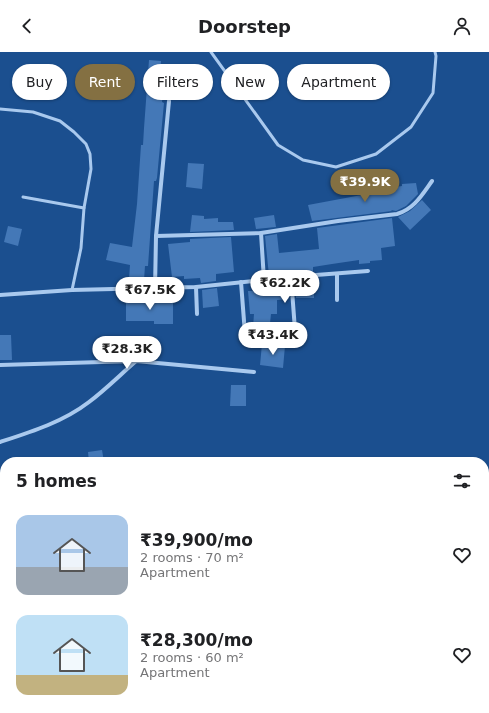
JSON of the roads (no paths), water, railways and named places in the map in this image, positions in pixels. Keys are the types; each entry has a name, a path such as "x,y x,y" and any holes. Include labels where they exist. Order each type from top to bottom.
{"street":[{"path":"155,288 156,236 169,101"},
{"path":"156,236 262,233 404,211 412,207 419,200 432,182"},
{"path":"262,233 264,280"},
{"path":"0,295 72,290 196,287 368,271"},
{"path":"336,274 337,300"},
{"path":"291,277 295,330"},
{"path":"241,282 245,334"},
{"path":"196,287 197,314"},
{"path":"0,365 136,361 254,372"},
{"path":"0,442 36,431 63,418 89,402 136,361"}],"lane":[{"path":"211,52 278,145 303,160 336,167 376,154 411,128 433,93 435,52"},
{"path":"0,108 33,112 60,121 86,144 90,154 91,168 84,208 81,248 72,290"},
{"path":"23,197 84,208"}]}
